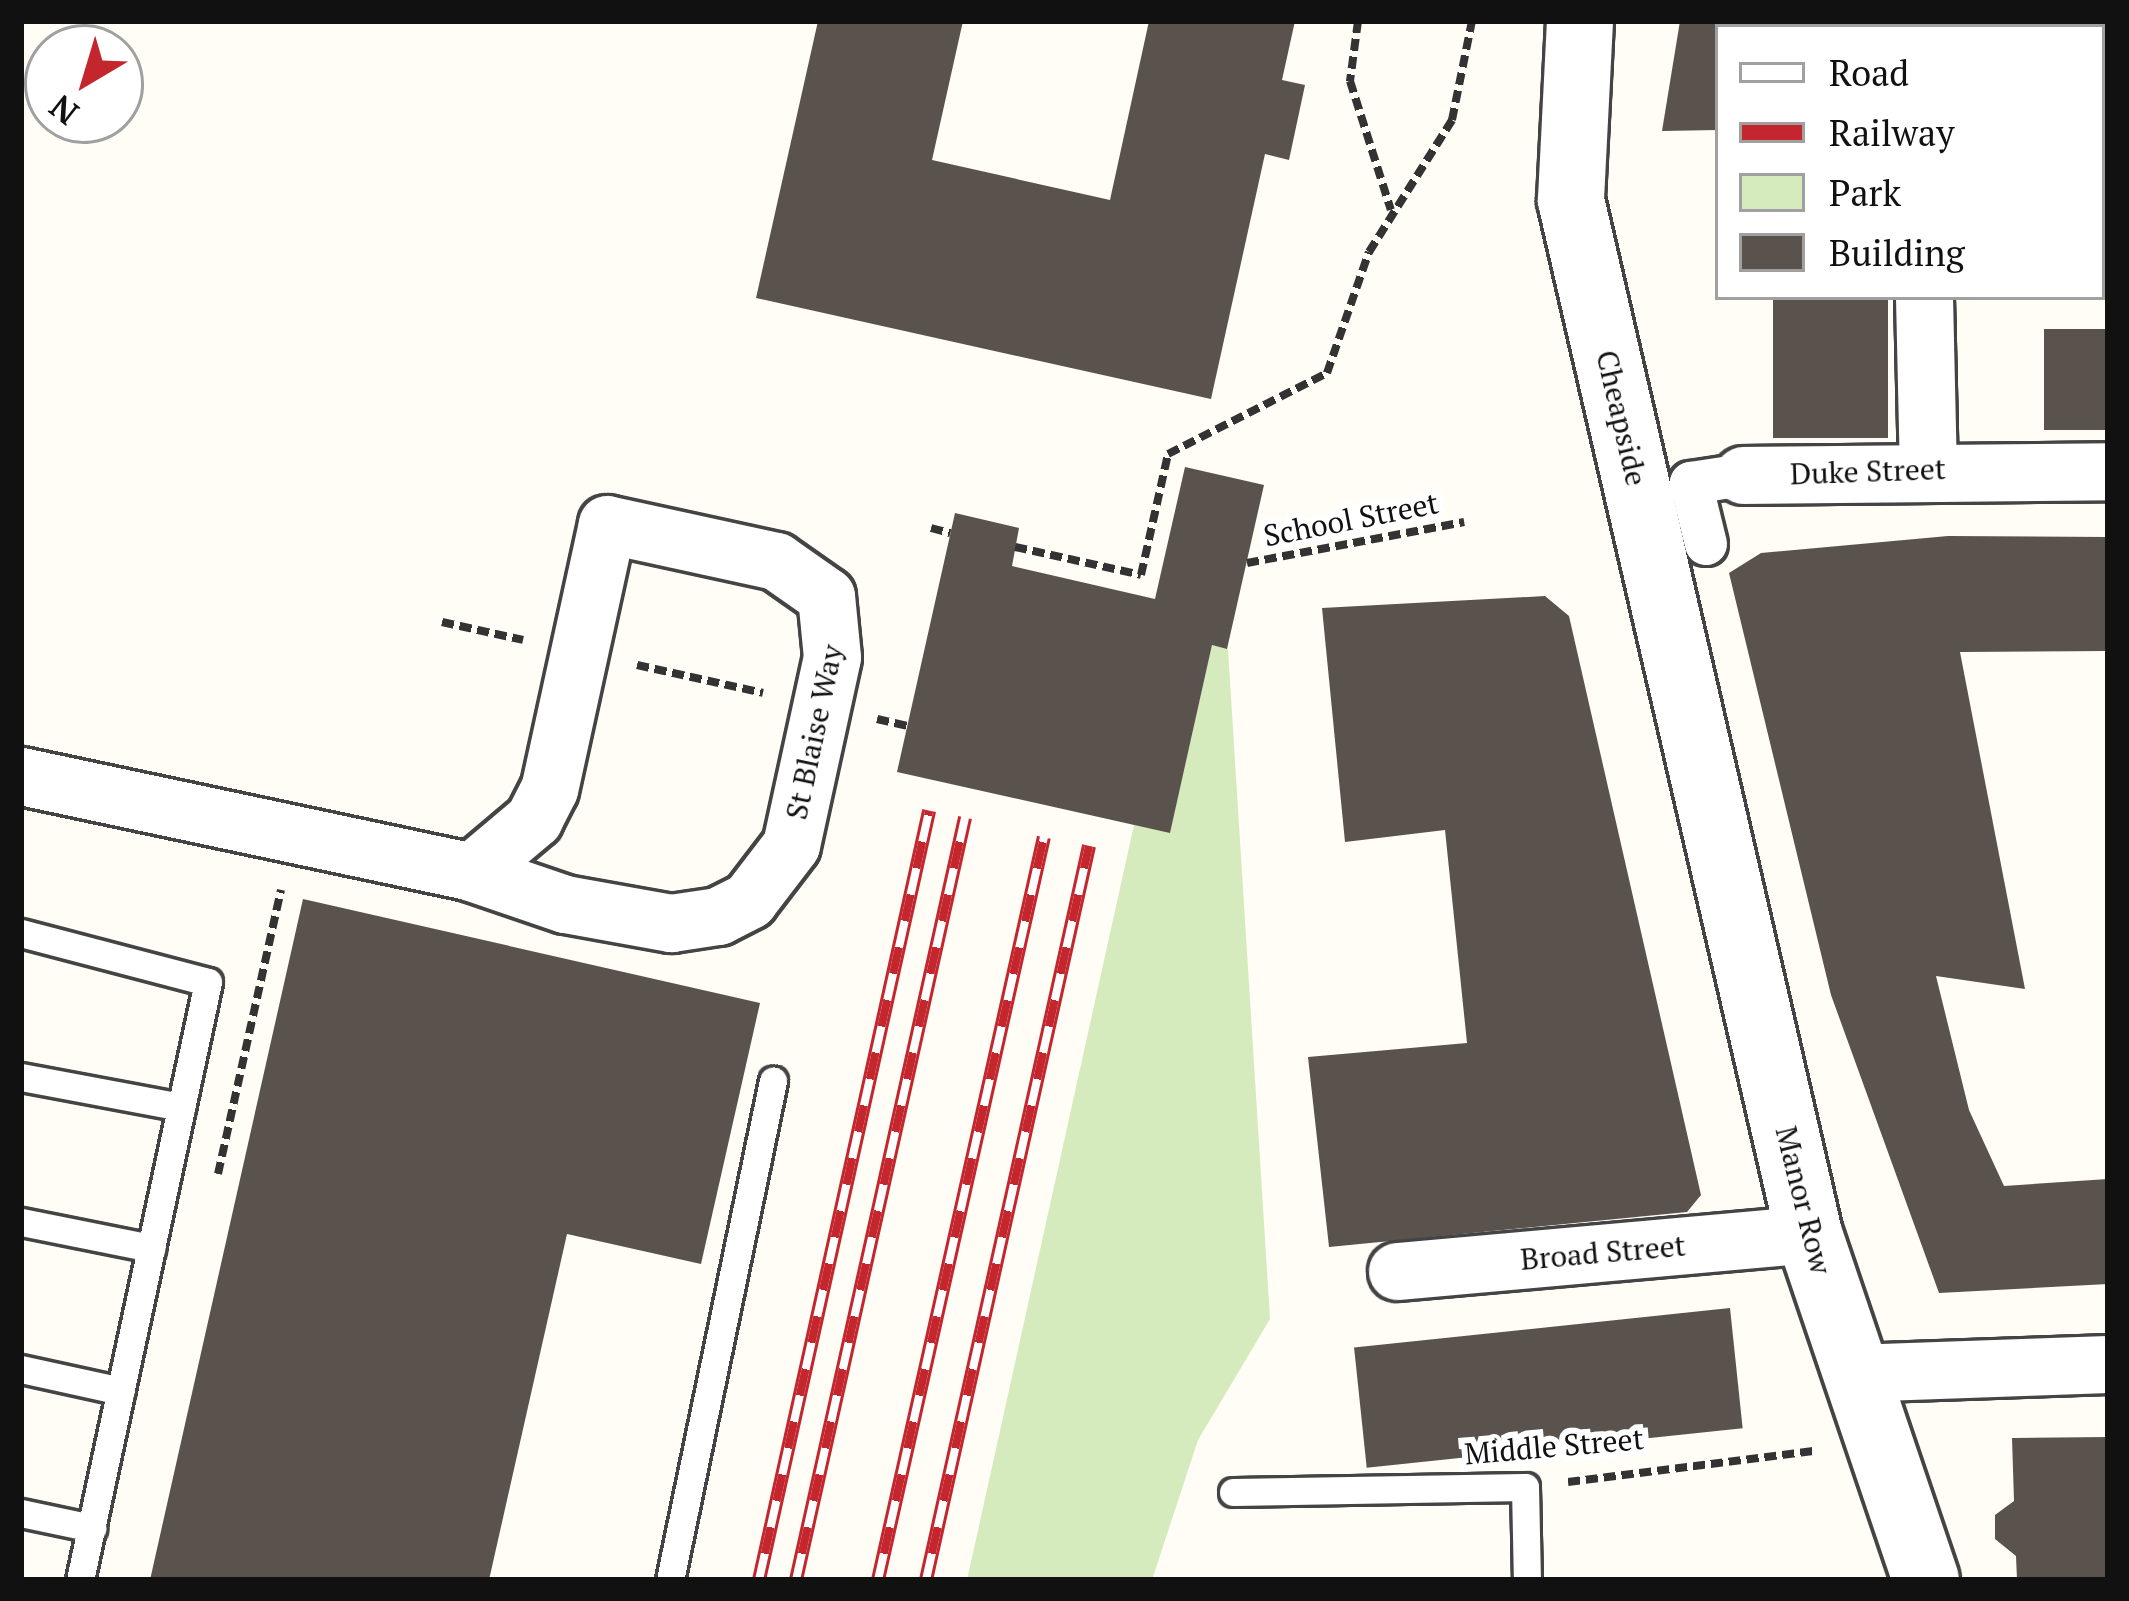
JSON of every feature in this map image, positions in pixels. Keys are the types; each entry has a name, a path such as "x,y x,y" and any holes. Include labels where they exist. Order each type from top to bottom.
{"street":[{"name":"Cheapside","path":"1580,21 1571,200 1712,810"},
{"path":"1924,300 1928,467"},
{"name":"Duke Street","path":"1706,544 1691,483 1743,475 1928,467 2108,471"},
{"name":"St Blaise Way","path":"21,776 471,872 628,916 718,916 771,878 791,844 836,623 826,596 753,556 608,524 549,790 534,819 471,872"},
{"name":"Manor Row","path":"1712,810 1809,1234 1926,1580"},
{"name":"Broad Street","path":"1397,1271 1809,1234"},
{"path":"1853,1373 2108,1364"}],"lane":[{"path":"21,933 208,982 80,1580"},
{"path":"21,1077 181,1107"},
{"path":"670,1580 773,1081"},
{"path":"21,1222 151,1248"},
{"path":"21,1369 121,1391"},
{"path":"1525,1487 1527,1580"},
{"name":"Middle Street","path":"1233,1492 1525,1487"},
{"path":"21,1513 92,1528"}],"path":[{"path":"1358,21 1350,81 1392,211"},
{"path":"1015,547 1142,575 1168,454 1328,373 1392,211 1452,120 1472,21"},
{"name":"School Street","path":"1247,563 1464,522"},
{"path":"931,529 950,533"},
{"path":"442,622 907,726"},
{"name":"Middle Street","path":"1525,1487 1880,1443"}],"green space":[{"path":"1212,645 1228,649 1270,1319 1198,1440 1152,1580 967,1580 1134,825 1170,832"}],"building":[{"path":"818,21 963,21 932,160 1110,200 1149,21 1295,21 1282,80 1305,85 1289,160 1265,154 1211,399 756,298"},
{"path":"1680,21 1718,21 1715,130 1662,131"},
{"path":"1773,300 1888,300 1888,438 1773,438"},
{"path":"2044,329 2108,329 2108,430 2044,430"},
{"path":"1185,467 1264,485 1227,649 1212,645 1170,833 897,772 955,513 1019,528 1012,566 1155,599"},
{"path":"1948,536 2108,537 2108,651 1960,652 2025,989 1936,976 1969,1110 2004,1186 2108,1179 2108,1284 1939,1293 1831,995 1729,573 1761,553"},
{"path":"1545,596 1569,616 1701,1195 1687,1212 1329,1247 1308,1057 1467,1043 1445,830 1345,842 1322,608"},
{"path":"303,899 760,1003 701,1264 567,1234 489,1580 150,1580"},
{"path":"1730,1308 1743,1428 1367,1468 1354,1348"},
{"path":"2108,1437 2108,1580 2017,1580 2016,1556 1995,1539 1995,1515 2014,1501 2012,1438"}],"railway":[{"path":"759,1580 929,811"},
{"path":"796,1580 965,818"},
{"path":"878,1580 1044,837"},
{"path":"926,1580 1089,846"}]}
